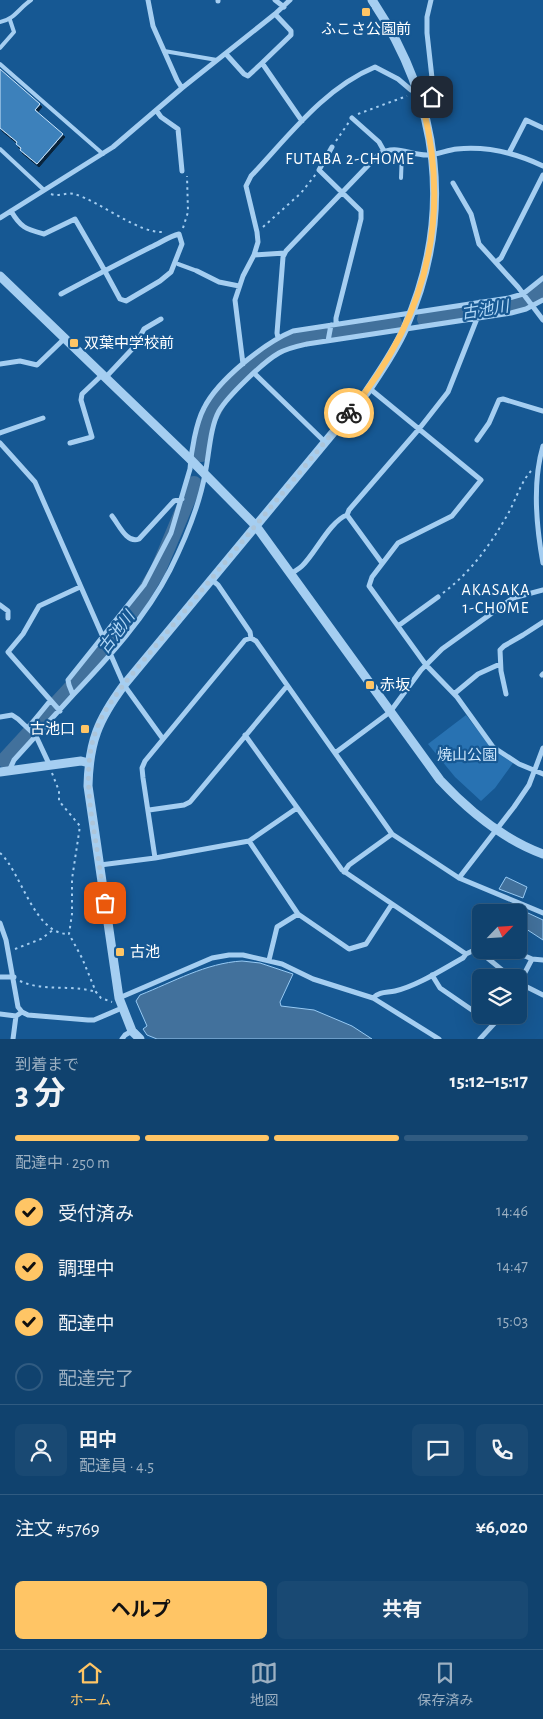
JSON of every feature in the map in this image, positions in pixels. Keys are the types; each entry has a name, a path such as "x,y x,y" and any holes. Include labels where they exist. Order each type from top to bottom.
{"street":[{"path":"148,0 153,26 176,80 182,88"},
{"path":"276,0 284,7"},
{"path":"0,218 103,154 284,7 290,0"},
{"path":"140,1039 132,1031 120,1003 88,786 89,762 100,722 124,684 369,388 384,366 411,314 430,252 434,200 433,154 423,107 414,89 405,56 390,27 372,0"},
{"path":"423,107 431,102 433,87 427,17 431,0"},
{"path":"226,54 248,76 291,35 290,31 275,14"},
{"path":"262,63 302,121"},
{"path":"243,364 235,300 258,242 258,232 246,186 251,176 325,98 367,70 375,67 414,89"},
{"path":"156,110 161,117 178,129 182,171"},
{"path":"352,118 378,142 384,151"},
{"path":"510,152 526,120 543,128"},
{"path":"328,340 336,318 361,211 319,170 332,147"},
{"path":"278,338 277,324 283,257 285,253 379,154 391,148 426,155 477,148 510,152 543,166"},
{"path":"496,262 501,258 543,175"},
{"path":"453,183 471,214 480,244 543,320"},
{"path":"11,211 18,223 26,230 44,234 75,219 104,270 120,299 126,301 160,282 171,272 182,244 179,234 104,270 61,294"},
{"path":"254,255 285,253"},
{"path":"197,271 219,282 239,286"},
{"path":"0,276 205,474 256,526 292,573 440,780 460,801 497,830 543,854"},
{"path":"72,694 68,680 103,639 144,585 171,533 182,499 198,427 204,409 214,393 243,364 278,338 293,331 525,296 543,278"},
{"path":"32,732 58,710 145,611 169,571 186,535 197,504 205,474 208,446 219,412 255,374 279,353 301,345 328,340 511,313 543,300"},
{"path":"292,573 302,566 331,528 343,516 347,515 349,510 448,392 481,304"},
{"path":"70,443 92,437 82,394 135,346 144,329 161,319"},
{"path":"0,364 20,361 37,365 65,338"},
{"path":"255,374 325,442"},
{"path":"369,388 480,480 452,516 402,540 382,563 369,586 426,665 454,694 494,747 500,753 533,771 543,774"},
{"path":"477,440 489,423 499,400 503,399 543,411"},
{"path":"0,433 43,418"},
{"path":"0,443 35,482 124,684 163,739"},
{"path":"543,446 538,469 536,524 543,563"},
{"path":"112,516 129,539 134,541 140,540 174,502 182,499"},
{"path":"347,515 382,563"},
{"path":"212,580 250,632 251,638 256,641 392,834 459,878 521,904"},
{"path":"58,710 8,652 23,634 38,606 80,587"},
{"path":"335,753 390,712 426,665 442,649 513,598 543,590"},
{"path":"398,626 438,597"},
{"path":"0,605 8,611 8,618"},
{"path":"506,694 500,664 500,650 543,622"},
{"path":"155,858 142,768 145,761 245,640 251,638"},
{"path":"454,694 478,674 500,664"},
{"path":"148,810 184,805 190,802 287,686"},
{"path":"4,771 14,760 50,702"},
{"path":"0,717 12,715 32,732 50,766"},
{"path":"245,735 344,872 466,954"},
{"path":"459,878 529,785 543,748"},
{"path":"4,771 81,761 89,762"},
{"path":"100,865 155,858 249,841 297,808"},
{"path":"344,872 348,865 392,834"},
{"path":"249,841 298,914 349,949 366,944 392,904"},
{"path":"528,907 543,913"},
{"path":"269,960 277,927 298,914"},
{"path":"0,922 9,952 18,1007 28,1016 88,1020 212,958 243,955 269,960 293,968 326,984 373,998 439,1039"},
{"path":"373,998 382,992 398,991 432,975 472,951"},
{"path":"528,957 543,960"},
{"path":"489,959 501,969"},
{"path":"527,969 532,959"},
{"path":"432,975 440,988 472,1009"},
{"path":"0,978 14,977"},
{"path":"527,987 543,995"},
{"path":"0,1014 16,1016 22,1012"},
{"path":"13,1039 16,1016"},
{"path":"480,1039 494,1024"},
{"path":"122,1039 132,1031"}],"lane":[{"path":"0,22 10,20 31,0"},
{"path":"0,48 14,32 10,20"},
{"path":"164,51 217,60"},
{"path":"0,64 103,154"},
{"path":"0,149 44,190"},
{"path":"401,178 402,151"},
{"path":"178,264 197,271"}],"path":[{"path":"332,147 352,118 368,109 396,101 410,94 414,89"},
{"path":"258,232 301,194 319,170"},
{"path":"179,234 188,212 186,174 182,171"},
{"path":"44,190 58,196 72,193 140,227 159,232 170,230"},
{"path":"438,597 459,580 485,552 500,529 529,473 534,469 538,469"},
{"path":"50,766 59,791 59,802 80,826 72,879 72,914 69,934 86,966 96,992 101,998 120,1003"},
{"path":"0,853 9,864 26,898 53,930 69,934"},
{"path":"9,952 41,939 53,930"},
{"path":"14,977 25,983 41,987 86,988 96,992"}],"green space":[{"name":"焼山公園","path":"466,715 493,750 513,763 495,788 481,801 455,777 428,744"}],"shaded area":[{"path":"506,877 527,887 523,898 499,889"},
{"path":"528,913 543,920 543,940 528,930"},
{"path":"242,961 260,963 293,974 280,1002 281,1006 314,1010 352,1026 372,1039 157,1039 147,1035 143,1029 147,1026 136,1001 140,995 203,969"}],"building":[{"path":"0,69 40,104 35,110 63,134 37,164 20,150 21,148 16,144 17,142 0,128"}],"waterway":[{"name":"古池川","path":"425,319 515,305 526,302 543,290"},
{"name":"古池川","path":"201,454 205,427 223,393 251,364 277,346 296,338 394,323"},
{"name":"古池川","path":"5,760 86,672 139,602 158,570 194,484"}],"way so far":[{"path":"105,903 88,786 89,762 100,722 124,684 349,413"}],"place":[{"name":"ふこさ公園前","path":"366,12"},
{"name":"双葉中学校前","path":"74,343"},
{"name":"赤坂","path":"370,685"},
{"name":"古池口","path":"85,729"},
{"name":"古池","path":"120,952"}],"district":[{"name":"FUTABA 2-CHOME","path":"350,158"},
{"name":"AKASAKA 1-CHOME","path":"496,598"}],"route":[{"path":"349,413 366,393 384,366 404,329 411,314 430,252 434,218 435,182 433,154 423,107 431,102 432,97"}]}
